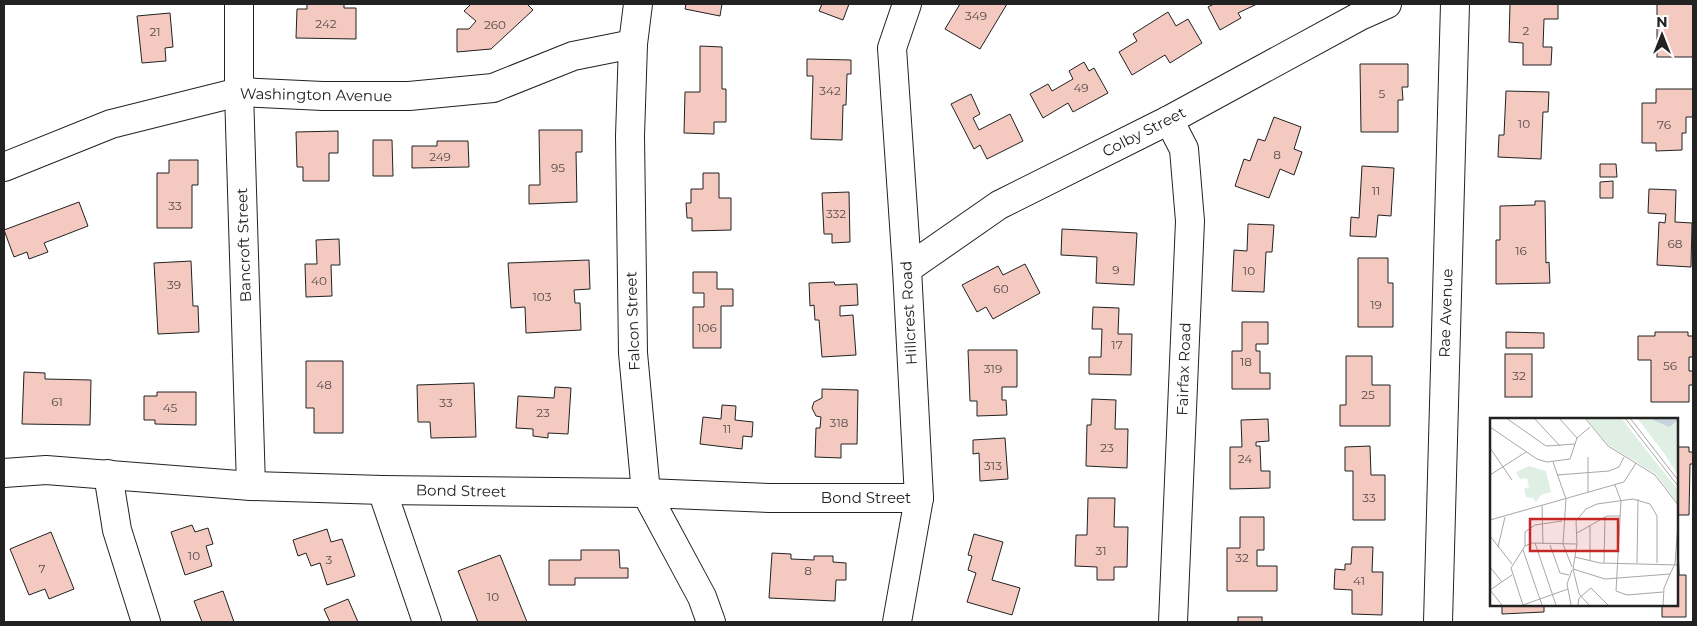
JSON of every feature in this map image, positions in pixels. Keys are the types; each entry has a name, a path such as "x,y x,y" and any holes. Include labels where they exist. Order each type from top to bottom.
{"street":[{"name":"Bancroft Street","path":"239,4 239,92 251,486"},
{"name":"Falcon Street","path":"638,4 633,44 630,136 633,353 646,493 702,597 711,622"},
{"name":"Hillcrest Road","path":"897,622 919,498 907,269 892,48 907,4"},
{"name":"Colby Street","path":"907,269 999,205 1169,120 1360,16 1387,4"},
{"name":"Rae Avenue","path":"1438,622 1455,4"},
{"name":"Washington Avenue","path":"4,166 111,124 239,92 323,96 409,96 493,88 573,56 633,44"},
{"name":"Fairfax Road","path":"1169,120 1184,148 1190,221 1173,622"},
{"name":"Bond Street","path":"4,472 46,470 251,486 382,490 646,493 770,498 919,498"},
{"path":"108,474 117,530 146,622"},
{"path":"382,490 427,622"}],"building":[{"path":"307,4 344,4 344,8 356,8 356,39 296,38 297,9 307,9"},
{"path":"471,4 527,4 533,10 491,49 457,52 457,29 469,29 476,21 464,11"},
{"path":"686,4 722,4 720,16 685,9"},
{"path":"822,4 849,4 843,20 819,11"},
{"path":"960,4 1007,4 980,49 945,29"},
{"path":"1214,4 1257,4 1238,13 1241,18 1220,30 1208,7"},
{"path":"1510,4 1558,4 1558,19 1544,19 1543,47 1552,47 1551,65 1523,65 1523,43 1509,42"},
{"path":"1657,4 1693,4 1693,57 1657,57"},
{"path":"1168,12 1176,26 1188,19 1202,43 1170,63 1165,55 1132,75 1119,52 1137,41 1133,34"},
{"path":"170,13 173,47 165,48 166,61 142,63 137,16"},
{"path":"700,46 722,47 722,89 726,89 726,122 714,122 714,134 684,133 685,92 700,92"},
{"path":"807,59 851,60 851,74 847,74 846,105 843,105 842,140 811,139 813,76 807,76"},
{"path":"1084,62 1089,71 1094,68 1108,93 1073,112 1068,103 1043,118 1030,94 1048,84 1052,91 1073,79 1069,71"},
{"path":"1360,64 1408,64 1408,87 1402,87 1403,100 1398,100 1398,132 1361,132"},
{"path":"1656,89 1693,89 1693,117 1686,117 1686,133 1682,133 1682,150 1656,151 1656,143 1642,143 1642,103 1656,103"},
{"path":"1506,91 1549,92 1548,112 1543,112 1541,159 1498,157 1499,135 1504,135"},
{"path":"971,94 980,114 973,118 979,130 1010,114 1023,141 987,159 980,145 974,149 951,104"},
{"path":"1274,117 1301,127 1294,149 1302,152 1294,175 1280,169 1269,198 1235,186 1244,159 1250,161 1258,139 1265,141"},
{"path":"539,130 582,130 582,152 576,152 577,202 529,204 529,185 540,185"},
{"path":"338,131 338,153 329,153 329,181 303,181 303,167 297,167 296,132"},
{"path":"373,140 392,140 393,176 373,176"},
{"path":"437,141 468,141 469,167 412,168 412,146 437,146"},
{"path":"169,160 198,160 198,185 192,185 192,228 157,228 157,173 169,173"},
{"path":"1600,164 1616,164 1617,177 1600,177"},
{"path":"1362,166 1394,168 1391,216 1378,215 1376,237 1350,236 1351,217 1359,218"},
{"path":"703,173 719,173 719,198 731,198 731,230 692,231 692,218 687,218 686,203 691,203 691,189 703,189"},
{"path":"1613,181 1613,198 1600,198 1600,182"},
{"path":"1649,189 1676,190 1675,222 1692,223 1691,267 1657,265 1659,222 1665,223 1666,214 1648,213"},
{"path":"849,192 850,242 832,243 832,234 824,234 822,193"},
{"path":"1535,201 1545,201 1546,263 1549,262 1550,283 1496,284 1496,240 1500,240 1500,206 1535,205"},
{"path":"79,202 88,226 44,243 48,252 29,259 27,252 14,257 4,230"},
{"path":"1248,224 1274,225 1272,252 1266,252 1264,292 1232,291 1234,250 1247,251"},
{"path":"1062,229 1137,233 1134,285 1096,283 1097,257 1061,255"},
{"path":"339,239 340,265 331,265 332,296 306,297 305,264 317,264 316,240"},
{"path":"1358,258 1388,258 1388,283 1393,283 1393,327 1358,327"},
{"path":"589,260 590,289 574,290 575,303 580,303 581,330 526,333 525,307 511,308 508,263"},
{"path":"191,261 193,306 198,306 199,332 158,334 154,263"},
{"path":"1025,264 1040,293 993,319 986,307 977,312 962,285 998,266 1003,275"},
{"path":"693,272 717,272 717,289 733,289 733,306 721,306 721,348 693,348 693,307 704,307 704,293 693,293"},
{"path":"834,282 835,285 857,284 858,305 840,306 840,316 853,315 856,355 822,357 819,320 815,320 814,305 810,306 809,283"},
{"path":"1093,307 1119,308 1118,334 1132,334 1131,375 1089,374 1089,357 1101,357 1102,329 1092,329"},
{"path":"1242,322 1268,322 1268,344 1256,344 1256,351 1260,351 1260,373 1270,373 1270,389 1232,389 1232,351 1242,351"},
{"path":"1506,332 1544,333 1544,348 1506,348"},
{"path":"1655,332 1688,332 1688,336 1693,336 1693,357 1689,357 1689,371 1693,371 1693,385 1689,385 1689,402 1651,402 1651,360 1638,360 1638,336 1655,336"},
{"path":"968,350 1017,350 1017,387 1002,387 1002,400 1006,400 1007,415 977,416 977,401 970,401"},
{"path":"1505,354 1532,354 1532,397 1505,397"},
{"path":"1346,356 1372,356 1372,385 1390,385 1390,426 1340,426 1340,405 1346,405"},
{"path":"306,361 343,361 343,433 314,433 314,408 306,408"},
{"path":"24,372 45,373 45,379 91,380 90,425 22,424"},
{"path":"474,383 476,437 431,438 430,422 418,422 417,385"},
{"path":"555,387 571,388 568,434 548,433 548,438 533,436 533,429 516,428 518,396 554,398"},
{"path":"822,389 858,390 857,444 841,444 841,458 815,457 816,428 820,428 821,417 816,416 812,408 814,402 822,398"},
{"path":"157,392 196,392 196,425 155,424 155,420 144,420 144,396 157,396"},
{"path":"1092,399 1116,400 1115,429 1128,429 1127,468 1086,466 1087,425 1091,425"},
{"path":"722,405 736,406 735,420 753,422 752,437 743,436 742,449 700,444 703,417 721,419"},
{"path":"1268,419 1269,441 1256,442 1256,446 1260,446 1261,471 1270,471 1270,488 1230,489 1230,447 1242,447 1241,420"},
{"path":"1005,438 1008,479 980,481 979,453 973,454 973,440"},
{"path":"1370,446 1371,475 1385,475 1385,520 1353,520 1353,471 1345,471 1345,447"},
{"path":"1677,447 1689,447 1689,452 1693,452 1693,464 1690,464 1689,515 1677,515"},
{"path":"1088,498 1115,498 1114,527 1128,527 1127,567 1114,567 1114,580 1097,580 1097,567 1075,566 1076,535 1087,535"},
{"path":"1240,517 1264,517 1264,550 1257,550 1257,566 1277,566 1277,591 1227,591 1227,548 1240,548"},
{"path":"192,525 195,532 208,528 213,544 206,546 212,566 185,575 171,532"},
{"path":"327,529 331,542 342,539 355,576 327,585 320,563 311,566 306,553 298,556 293,540"},
{"path":"51,532 74,589 49,599 45,589 29,595 10,549"},
{"path":"974,534 1003,542 992,580 1020,588 1012,615 967,602 976,573 968,570 972,556 968,555"},
{"path":"1678,544 1679,575 1686,575 1686,617 1662,617 1662,606 1677,606"},
{"path":"1352,547 1373,547 1372,572 1383,572 1382,615 1352,614 1352,590 1334,589 1335,569 1345,570 1345,564 1351,564"},
{"path":"581,550 619,550 620,568 628,568 628,578 575,578 575,585 549,585 549,560 581,560"},
{"path":"772,553 791,554 791,559 814,560 814,556 833,556 833,562 846,563 846,580 836,580 835,601 769,598"},
{"path":"500,555 527,622 478,622 458,571"},
{"path":"223,591 234,622 202,622 194,601"},
{"path":"348,599 358,622 330,622 324,609"},
{"path":"1502,606 1544,606 1544,612 1502,614"},
{"path":"1238,617 1262,617 1262,622 1238,622"}]}
